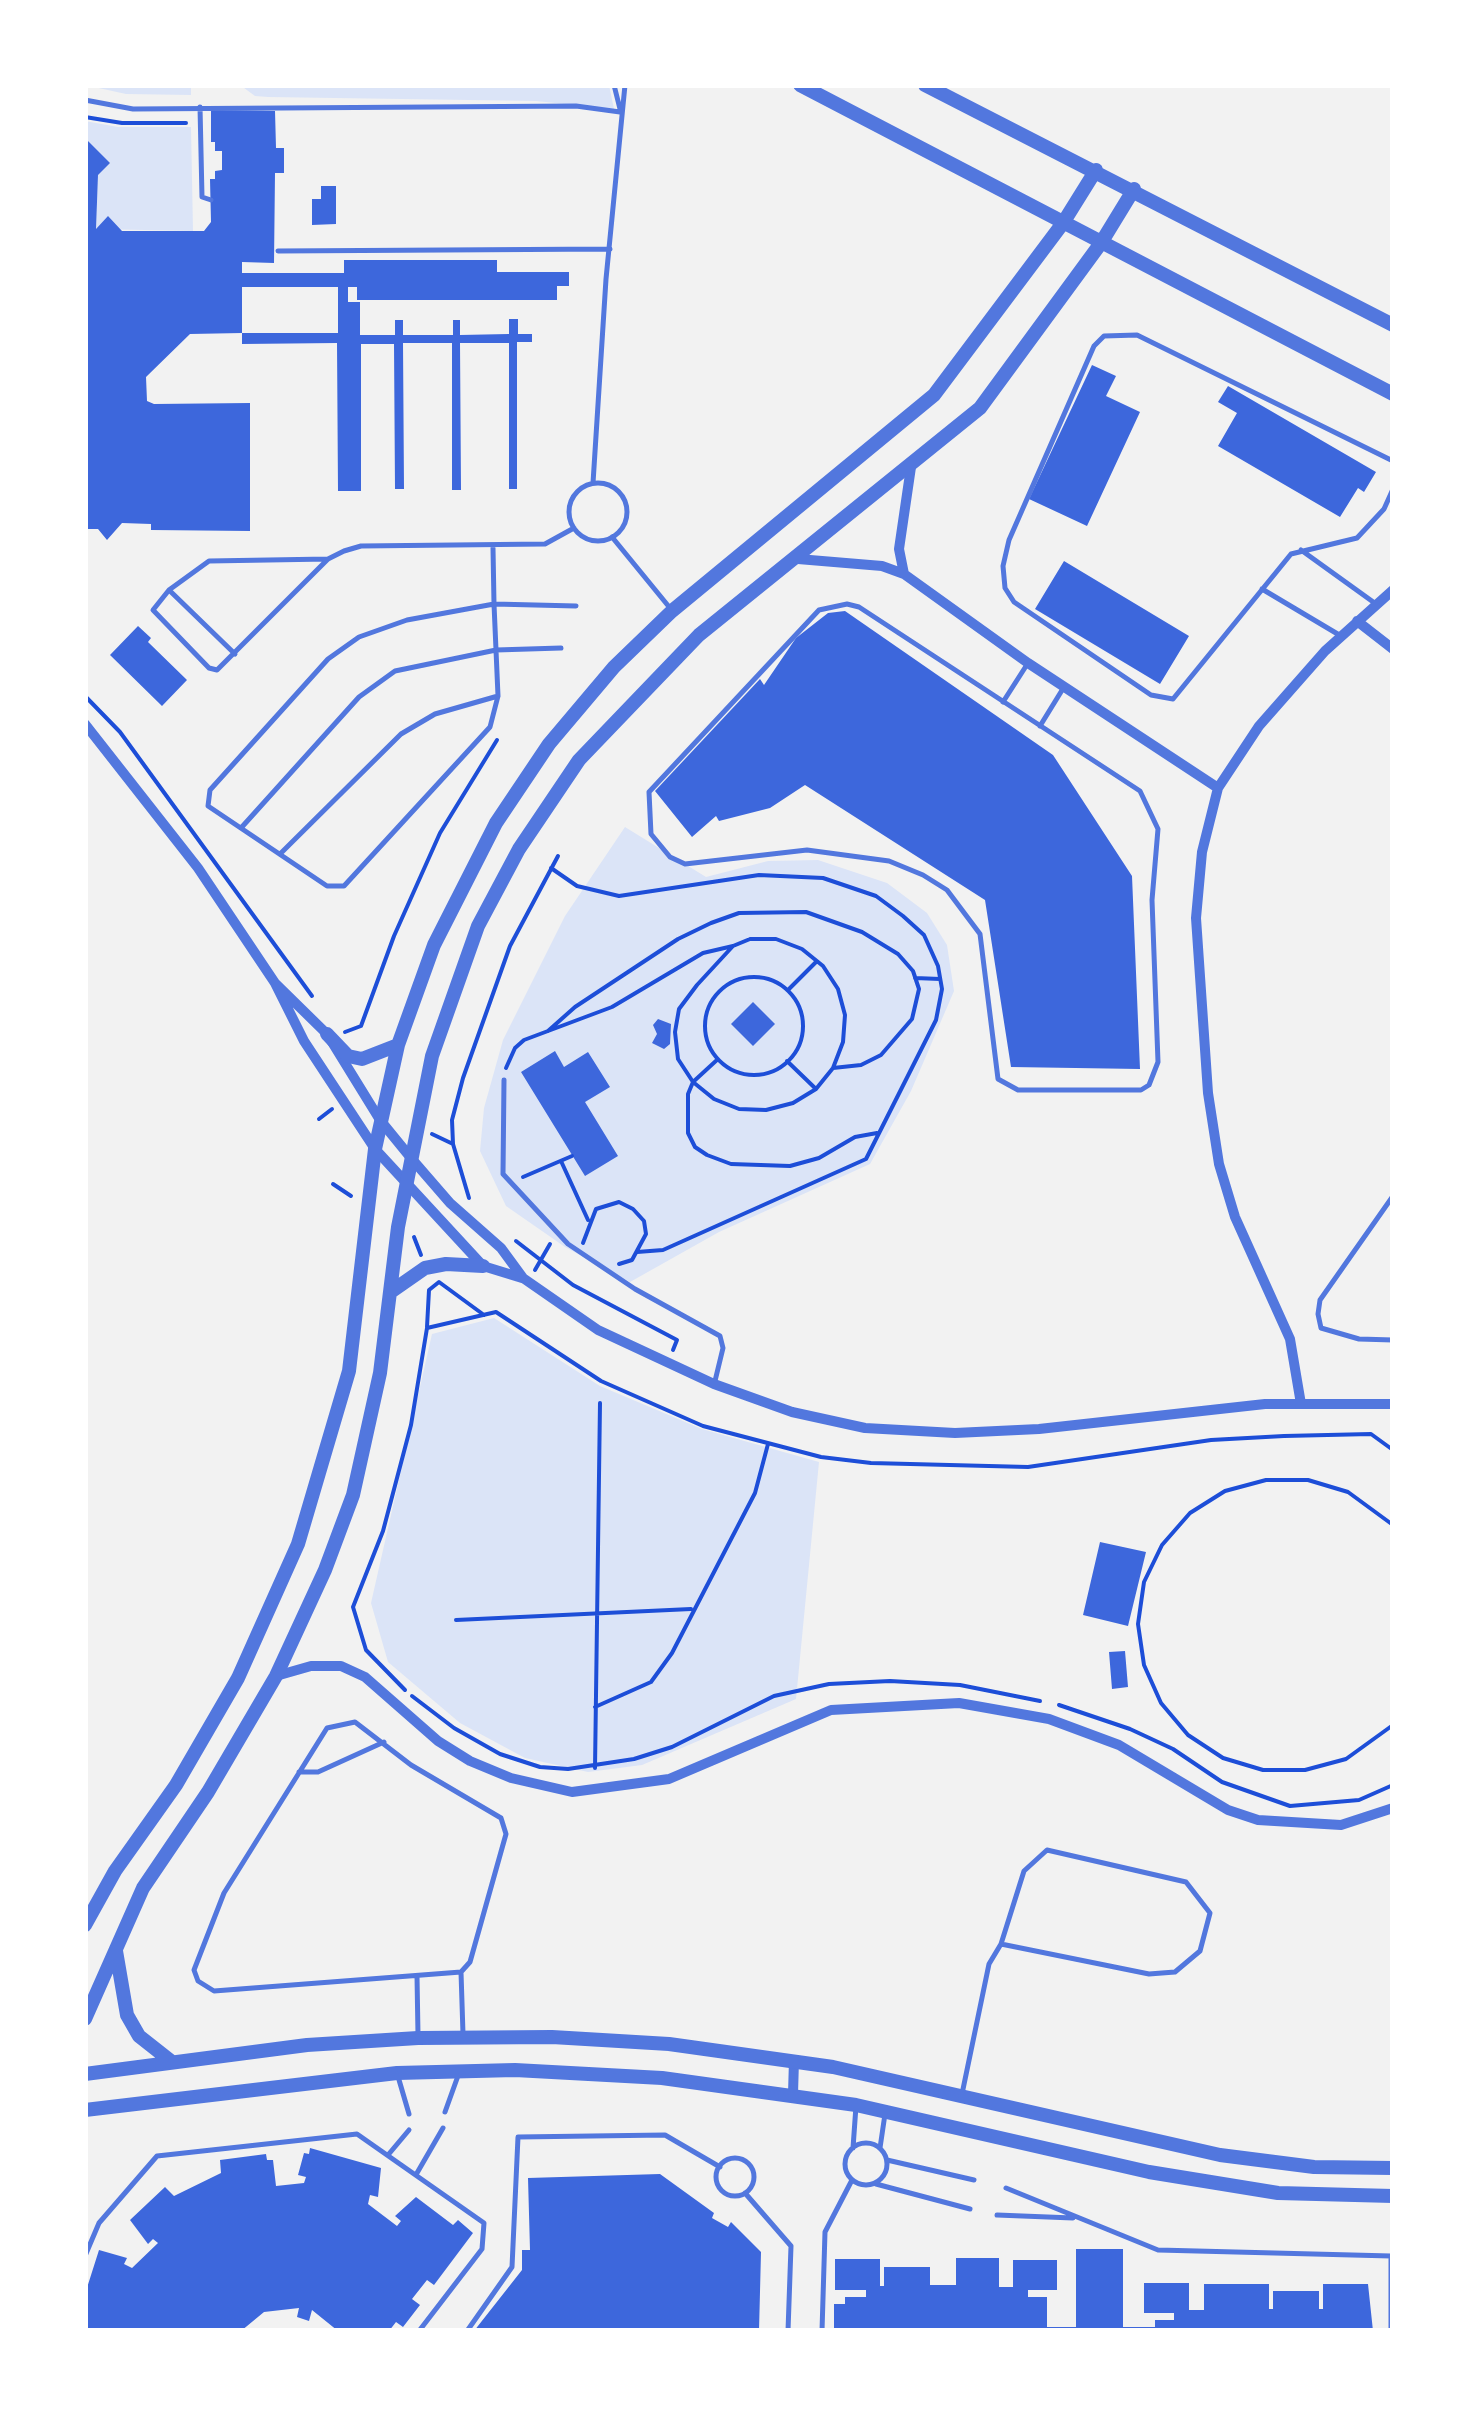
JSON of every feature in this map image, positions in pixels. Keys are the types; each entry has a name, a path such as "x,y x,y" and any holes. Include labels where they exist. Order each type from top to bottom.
{"street":[{"path":"800,85 1393,394"},
{"path":"925,85 1134,189 1393,326"},
{"path":"85,1925 238,1678 298,1544 349,1371 380,1120 398,1045 434,945 496,823 549,744 614,667 672,611 934,395 1063,223 1096,170"},
{"path":"85,2019 143,1888 208,1792 276,1676 326,1570 353,1495 370,1427 410,1158 448,1000 478,926 547,806 579,760 699,635 798,559 980,408 1101,243 1134,189"},
{"path":"904,574 900,549 911,466"},
{"path":"798,559 882,566 904,574 1028,663 1218,788"},
{"path":"1301,1404 1290,1339 1235,1217 1218,1164 1208,1093 1196,918 1202,852 1218,788 1259,726 1341,636 1393,590"},
{"path":"1357,621 1393,649"},
{"path":"85,724 198,868 276,983 304,1041 376,1150 482,1266"},
{"path":"276,983 334,1034 348,1056 362,1060 398,1045"},
{"path":"334,1034 380,1120 450,1203 501,1248 526,1281"},
{"path":"392,1292 426,1268 446,1264 482,1266 526,1281 598,1330 714,1384 792,1412 865,1428 955,1433 1301,1404 1393,1404"},
{"path":"276,1676 310,1666 341,1666 365,1677 438,1741 470,1761 511,1778 591,1792 669,1778 830,1710 958,1704 1049,1719 1118,1745 1228,1810 1258,1820 1341,1825 1393,1808"},
{"path":"116,1950 128,2015 139,2036 172,2062"},
{"path":"85,2074 307,2045 418,2038 463,2036 668,2044 794,2060 1220,2155 1314,2166 1393,2168"},
{"path":"793,2094 794,2060"},
{"path":"85,2110 460,2070 662,2078 856,2105 1167,2175 1278,2194 1393,2196"},
{"path":"876,2077 886,2111"}],"lane":[{"path":"614,85 620,112"},
{"path":"593,483 620,112 626,85"},
{"path":"85,100 133,108 576,106 620,112"},
{"path":"200,106 202,196 210,200"},
{"path":"278,251 610,250"},
{"path":"1393,461 1137,335 1104,336 1094,346 1009,540 1003,566 1005,588 1014,602 1151,695 1173,698 1291,554 1357,538 1384,509 1393,489"},
{"path":"593,483 616,489 626,502 624,526 612,537 587,538 574,528 570,504 578,490 593,483"},
{"path":"328,560 209,561 169,590 153,610 208,668 217,670 328,560 361,546 493,548 544,544 574,528"},
{"path":"612,537 672,611"},
{"path":"493,548 494,604 498,696 490,727 344,886 327,886 208,806 210,790 328,658 358,637 407,620 494,604 576,606"},
{"path":"1301,550 1376,604"},
{"path":"1262,589 1341,636"},
{"path":"169,590 234,654"},
{"path":"830,606 859,607 1003,702 1140,791 1158,830 1152,900 1157,1068 1149,1085 1132,1092 1018,1090 998,1080 980,934 946,890 924,875 889,862 806,850 685,864 670,857 651,834 649,792 819,610 830,606"},
{"path":"241,828 358,697 394,672 496,650 562,648"},
{"path":"1003,702 1028,663"},
{"path":"1040,726 1064,687"},
{"path":"280,854 401,734 435,714 498,696"},
{"path":"504,1080 500,1164 510,1183 580,1252 720,1336 724,1348 714,1384"},
{"path":"1393,1196 1320,1300 1318,1314 1321,1328 1360,1338 1393,1340"},
{"path":"355,1722 412,1765 501,1818 506,1834 470,1962 461,1972 214,1992 198,1982 194,1970 224,1893 299,1772 323,1732 338,1724 355,1722"},
{"path":"299,1772 318,1772 384,1742"},
{"path":"961,2097 989,1964 1001,1944 1024,1871 1047,1850 1186,1882 1210,1913 1200,1951 1175,1972 1149,1974 1001,1944"},
{"path":"461,1972 463,2036"},
{"path":"417,1976 418,2038"},
{"path":"445,2112 460,2070"},
{"path":"397,2074 409,2114"},
{"path":"852,2180 845,2167 853,2148 856,2105"},
{"path":"880,2148 886,2111"},
{"path":"417,2174 443,2128"},
{"path":"388,2155 409,2130"},
{"path":"85,2256 99,2223 157,2156 356,2134 476,2214 484,2224 486,2236 419,2331"},
{"path":"467,2331 512,2267 518,2136 665,2135 720,2166"},
{"path":"853,2148 867,2143 880,2148 887,2160 884,2175 873,2184"},
{"path":"730,2159 747,2163 754,2178 745,2193 732,2196 722,2190 716,2178 720,2166 730,2159"},
{"path":"887,2160 974,2180"},
{"path":"852,2180 970,2209"},
{"path":"822,2331 825,2232 852,2180"},
{"path":"1006,2188 1158,2250 1391,2256 1391,2331"},
{"path":"745,2193 788,2236 788,2331"},
{"path":"998,2215 1076,2218"}],"path":[{"path":"361,1044 361,1026 394,936 440,833 497,740"},
{"path":"471,1202 455,1162 452,1120 480,1022 510,946 558,856"},
{"path":"551,868 577,886 619,896 759,875 823,878 849,885 876,896 924,935 940,978 936,1020 866,1158 663,1250 638,1252"},
{"path":"548,1031 575,1007 678,940 739,913 778,910 833,920 898,954 919,989 912,1020 881,1055 861,1065 833,1068"},
{"path":"504,1080 515,1048 612,1007 703,953 733,946 776,939 816,961 838,989 844,1015 843,1042 833,1068 816,1089 780,1107 739,1109 714,1099 693,1082 678,1059 675,1032 679,1009 733,946"},
{"path":"788,990 816,961"},
{"path":"756,977 788,990 803,1022 799,1045 788,1062 775,1070 752,1075 729,1068 718,1059 707,1042 705,1018 722,988 756,977"},
{"path":"915,978 940,978"},
{"path":"334,1034 361,1026"},
{"path":"718,1059 693,1082 686,1112 688,1133 694,1147 730,1164 790,1166 819,1158 855,1137 880,1132"},
{"path":"788,1062 816,1089"},
{"path":"510,1183 572,1156"},
{"path":"561,1161 588,1220"},
{"path":"580,1252 588,1220 596,1208 619,1202 633,1209 644,1221 646,1234 638,1252 632,1260 604,1268"},
{"path":"526,1281 557,1233"},
{"path":"512,1238 573,1285 677,1340 672,1354"},
{"path":"484,1315 439,1282 429,1290 427,1328 411,1425 382,1531 353,1607 366,1650 408,1693 454,1728 500,1754 540,1767 595,1767 672,1747 774,1696 829,1684 890,1681 960,1685 1075,1710 1173,1749 1222,1782 1290,1806 1359,1800 1393,1785"},
{"path":"427,1328 496,1312"},
{"path":"591,1792 595,1767 600,1403"},
{"path":"594,1707 652,1682 672,1653 691,1609 755,1494 768,1444"},
{"path":"1392,1523 1348,1492 1308,1480 1266,1480 1226,1491 1190,1514 1162,1545 1144,1582 1138,1624 1144,1665 1161,1703 1188,1735 1223,1758 1264,1770 1305,1770 1346,1759 1393,1725"},
{"path":"456,1620 691,1609"}],"shaded area":[{"path":"85,85 191,85 191,95 126,94"},
{"path":"240,85 609,85 614,109 536,101 268,97 255,96"},
{"path":"85,121 118,127 191,127 193,231 96,229 98,175 110,163 85,138"},
{"path":"625,827 706,877 768,861 818,860 887,883 927,913 947,945 954,991 911,1091 870,1164 719,1232 630,1282 565,1247 506,1206 480,1151 484,1108 503,1040 565,916"},
{"path":"494,1318 600,1386 702,1429 819,1462 796,1699 642,1765 588,1772 525,1758 460,1723 388,1662 371,1603 432,1334"}],"building":[{"path":"211,110 275,111 276,148 284,148 284,173 275,173 274,263 242,262 242,273 344,273 344,260 497,260 497,272 569,272 569,286 557,286 557,300 357,300 357,287 348,287 348,302 360,302 360,335 395,335 395,320 403,320 403,335 453,335 453,320 460,320 460,335 509,334 509,319 518,319 518,334 532,334 532,342 517,342 517,489 509,489 509,343 460,343 461,490 452,490 452,343 403,343 404,489 395,489 394,344 361,344 361,491 338,491 337,343 242,344 242,333 190,334 146,377 147,401 250,403 250,531 151,530 151,524 122,523 107,540 98,529 85,529 85,138 110,163 98,175 96,229 108,216 122,231 204,231 211,222 210,179 215,179 215,171 222,170 222,151 215,151 215,142 211,142","holes":["242,287 338,287 338,333 242,333"]},
{"path":"321,186 336,186 336,224 312,225 312,199 321,199"},
{"path":"1092,365 1116,376 1106,396 1140,412 1087,526 1029,499"},
{"path":"1228,386 1376,472 1364,492 1358,488 1340,517 1218,446 1237,413 1218,402"},
{"path":"1064,561 1189,636 1160,684 1035,609"},
{"path":"845,611 1053,755 1132,876 1140,1069 1011,1067 985,900 805,785 770,808 719,821 716,816 692,837 655,791 760,679 764,685 796,638 828,613"},
{"path":"138,626 151,638 148,642 187,680 162,706 110,655"},
{"path":"753,1002 775,1024 753,1046 731,1024"},
{"path":"658,1019 671,1024 670,1044 664,1049 652,1043 657,1034 653,1025"},
{"path":"555,1051 564,1067 588,1052 610,1087 585,1102 618,1156 585,1176 521,1072"},
{"path":"1100,1542 1146,1552 1128,1626 1083,1615"},
{"path":"1125,1651 1128,1687 1112,1689 1109,1652"},
{"path":"310,2148 381,2168 378,2197 370,2195 368,2204 397,2226 401,2221 395,2216 416,2197 453,2225 458,2220 473,2233 434,2285 427,2280 412,2299 420,2305 403,2327 396,2322 389,2331 338,2331 312,2310 309,2321 297,2317 299,2308 264,2312 241,2331 85,2329 85,2294 99,2250 127,2258 124,2264 132,2268 158,2243 153,2239 148,2244 130,2220 165,2187 174,2196 221,2173 220,2160 266,2154 267,2160 273,2160 276,2186 304,2183 306,2177 298,2175 304,2153 309,2154"},
{"path":"660,2174 714,2213 712,2218 728,2227 731,2222 761,2252 759,2331 474,2331 522,2270 522,2250 530,2250 528,2178"},
{"path":"1076,2249 1123,2249 1123,2327 1155,2327 1155,2320 1174,2320 1174,2313 1144,2313 1144,2283 1189,2283 1189,2310 1204,2310 1204,2284 1269,2284 1269,2309 1273,2309 1273,2291 1319,2291 1319,2309 1323,2309 1323,2284 1368,2284 1373,2331 834,2331 834,2304 845,2304 845,2297 866,2297 866,2290 835,2290 835,2259 880,2259 880,2286 884,2286 884,2267 930,2267 930,2285 956,2285 956,2258 999,2258 999,2287 1013,2287 1013,2260 1057,2260 1057,2290 1028,2290 1028,2297 1047,2297 1047,2327 1076,2327"}]}
